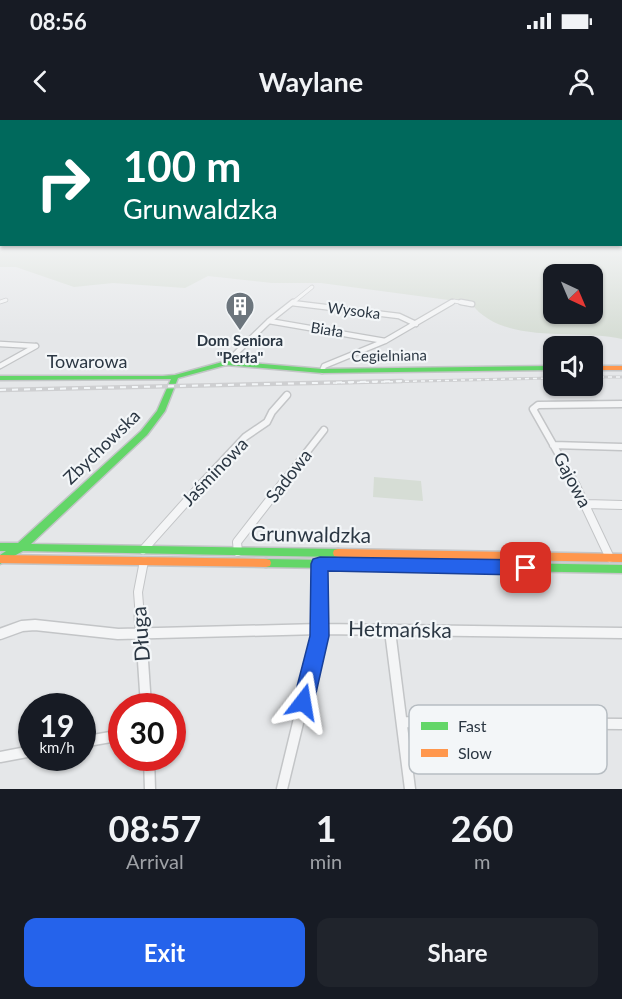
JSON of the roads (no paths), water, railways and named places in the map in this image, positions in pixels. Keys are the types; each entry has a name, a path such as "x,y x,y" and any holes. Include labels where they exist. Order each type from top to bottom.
{"street":[{"path":"175,378 226,363 269,321 312,286"},
{"path":"0,301 6,300"},
{"path":"322,371 324,366 385,341 454,301 472,304"},
{"name":"Wysoka","path":"292,303 399,316 416,324"},
{"name":"Biała","path":"269,321 385,341"},
{"path":"0,344 36,346 0,366"},
{"name":"Cegielniana","path":"226,363 322,371 543,368"},
{"path":"603,368 622,368"},
{"name":"Towarowa","path":"0,378 175,378"},
{"name":"Zbychowska","path":"0,559 20,548 144,433 160,411 175,378"},
{"name":"Jaśminowa","path":"143,550 245,437 267,422 272,412 287,395"},
{"name":"Gajowa","path":"609,558 586,504 533,409 538,405 622,404"},
{"name":"Sadowa","path":"238,552 237,542 324,430"},
{"path":"553,445 622,447"},
{"path":"586,504 622,505"},
{"name":"Grunwaldzka","path":"0,547 622,558"},
{"name":"Grunwaldzka","path":"0,559 622,569"},
{"name":"Długa","path":"144,561 138,592 145,693"},
{"path":"282,789 320,628 320,564"},
{"name":"Hetmańska","path":"0,634 22,626 35,625 118,634 320,628 390,631 622,633"},
{"path":"390,631 410,789"},
{"path":"403,722 409,722"},
{"path":"607,724 622,724"},
{"path":"0,757 18,754"},
{"path":"149,771 150,789"}],"railway":[{"path":"603,377 622,377"},
{"path":"333,383 543,378"},
{"path":"0,390 402,381"}],"place":[{"name":"Dom Seniora \"Perła\"","path":"240,332"}]}
